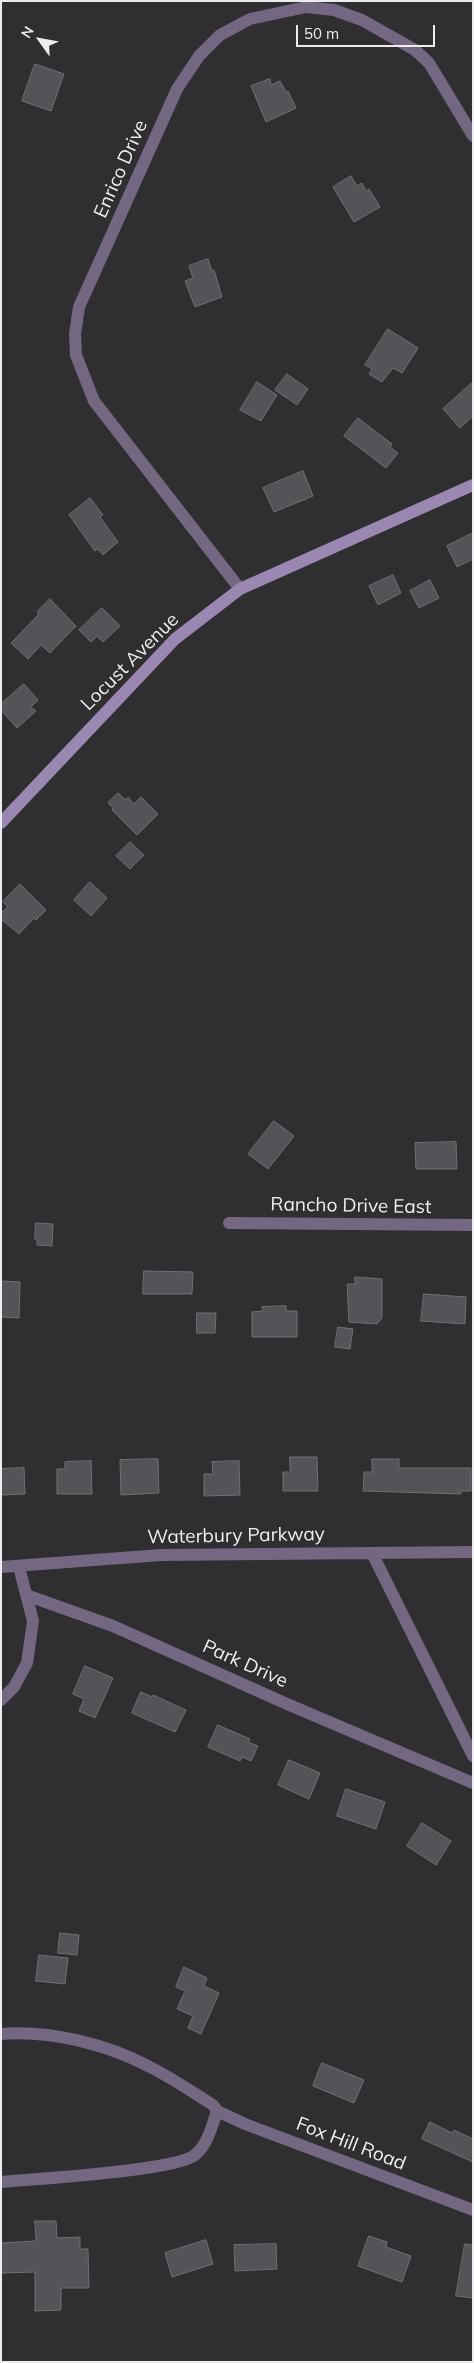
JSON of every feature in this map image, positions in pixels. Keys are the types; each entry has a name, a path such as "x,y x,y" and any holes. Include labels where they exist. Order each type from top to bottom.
{"street":[{"name":"Enrico Drive","path":"240,589 94,401 76,354 75,334 79,307 177,89 199,56 220,35 250,19 295,5 334,10 362,20 415,50 429,63 473,136"},
{"name":"Locust Avenue","path":"1,823 175,639 240,589 473,485"},
{"name":"Rancho Drive East","path":"228,1223 473,1225"},
{"name":"Waterbury Parkway","path":"1,1567 161,1555 473,1552"},
{"path":"372,1553 473,1756"},
{"path":"1,1700 14,1687 27,1663 33,1620 19,1567"},
{"name":"Park Drive","path":"26,1595 113,1626 287,1704 473,1783"},
{"name":"Fox Hill Road","path":"1,2034 53,2036 101,2047 149,2066 213,2105 217,2111 245,2124 473,2210"},
{"path":"1,2182 170,2164 193,2156 205,2144 217,2111"}],"building":[{"path":"35,64 64,74 51,111 22,101"},
{"path":"270,79 271,85 280,81 286,92 288,91 296,108 266,122 251,86"},
{"path":"351,176 357,186 362,183 366,191 369,189 380,207 354,222 333,187"},
{"path":"208,259 212,271 214,270 222,297 195,307 185,281 193,278 189,266"},
{"path":"388,329 418,348 402,373 393,368 382,382 369,374 372,369 365,365"},
{"path":"287,374 308,389 297,405 275,390"},
{"path":"257,382 277,395 261,421 240,410"},
{"path":"473,382 473,416 460,428 443,409"},
{"path":"358,418 392,444 390,447 398,453 386,468 344,436"},
{"path":"303,471 313,496 274,512 263,488"},
{"path":"90,498 103,515 100,517 118,542 103,555 98,549 95,551 69,515"},
{"path":"473,533 473,559 457,567 447,546"},
{"path":"393,575 401,593 378,605 369,586"},
{"path":"430,580 439,598 419,608 410,591"},
{"path":"50,599 76,626 50,653 41,645 28,659 11,643 39,614 37,612"},
{"path":"102,608 120,626 103,642 97,636 91,642 79,630"},
{"path":"24,684 38,700 31,707 36,711 17,728 1,710 1,704"},
{"path":"118,793 126,800 128,797 134,804 141,797 158,814 137,835 112,810 113,808 108,803"},
{"path":"130,842 144,855 130,869 116,856"},
{"path":"90,882 107,898 91,916 74,900"},
{"path":"20,884 46,910 36,920 34,918 19,934 1,919 1,913 8,907 3,902"},
{"path":"274,1121 294,1136 268,1169 248,1154"},
{"path":"456,1142 457,1169 416,1169 415,1143"},
{"path":"36,1223 53,1224 52,1246 37,1245 37,1239 35,1239"},
{"path":"144,1271 193,1272 192,1294 143,1294"},
{"path":"355,1277 382,1279 382,1318 377,1324 349,1322 347,1284 355,1284"},
{"path":"1,1281 20,1282 19,1318 1,1317"},
{"path":"424,1294 466,1297 465,1324 421,1321"},
{"path":"286,1306 286,1311 297,1311 297,1337 252,1337 252,1312 263,1311 262,1307"},
{"path":"197,1313 216,1313 215,1333 197,1333"},
{"path":"338,1327 353,1329 350,1349 335,1347"},
{"path":"290,1457 317,1457 318,1491 283,1491 283,1472 290,1472"},
{"path":"158,1459 159,1493 121,1495 120,1460"},
{"path":"372,1459 399,1459 399,1468 471,1468 471,1491 461,1491 461,1494 363,1491 364,1472 372,1472"},
{"path":"91,1461 92,1494 57,1494 57,1469 65,1469 65,1462"},
{"path":"239,1461 240,1495 204,1496 204,1474 213,1474 212,1462"},
{"path":"24,1468 25,1494 1,1495 1,1469"},
{"path":"85,1666 113,1678 95,1718 79,1711 84,1699 73,1694"},
{"path":"141,1692 152,1697 153,1695 186,1710 175,1732 132,1713"},
{"path":"218,1725 250,1739 248,1742 258,1746 251,1761 242,1757 240,1761 208,1747"},
{"path":"289,1760 320,1773 309,1799 278,1785"},
{"path":"346,1789 385,1802 376,1829 337,1816"},
{"path":"422,1823 451,1841 436,1865 407,1846"},
{"path":"60,1933 79,1935 77,1955 58,1953"},
{"path":"39,1955 68,1958 65,1984 36,1981"},
{"path":"184,1967 207,1978 204,1986 219,1993 201,2034 188,2028 193,2016 177,2009 185,1991 176,1987"},
{"path":"322,2063 364,2080 354,2103 313,2086"},
{"path":"430,2122 452,2133 454,2130 473,2139 473,2162 422,2139"},
{"path":"35,2221 56,2221 57,2238 80,2237 80,2249 88,2249 89,2288 61,2288 61,2310 35,2311 35,2272 1,2273 1,2243 36,2241"},
{"path":"369,2236 387,2242 386,2247 411,2256 402,2282 358,2266"},
{"path":"206,2240 213,2264 172,2277 165,2253"},
{"path":"276,2244 277,2269 235,2271 234,2245"},
{"path":"465,2244 473,2245 473,2298 456,2296"}]}
